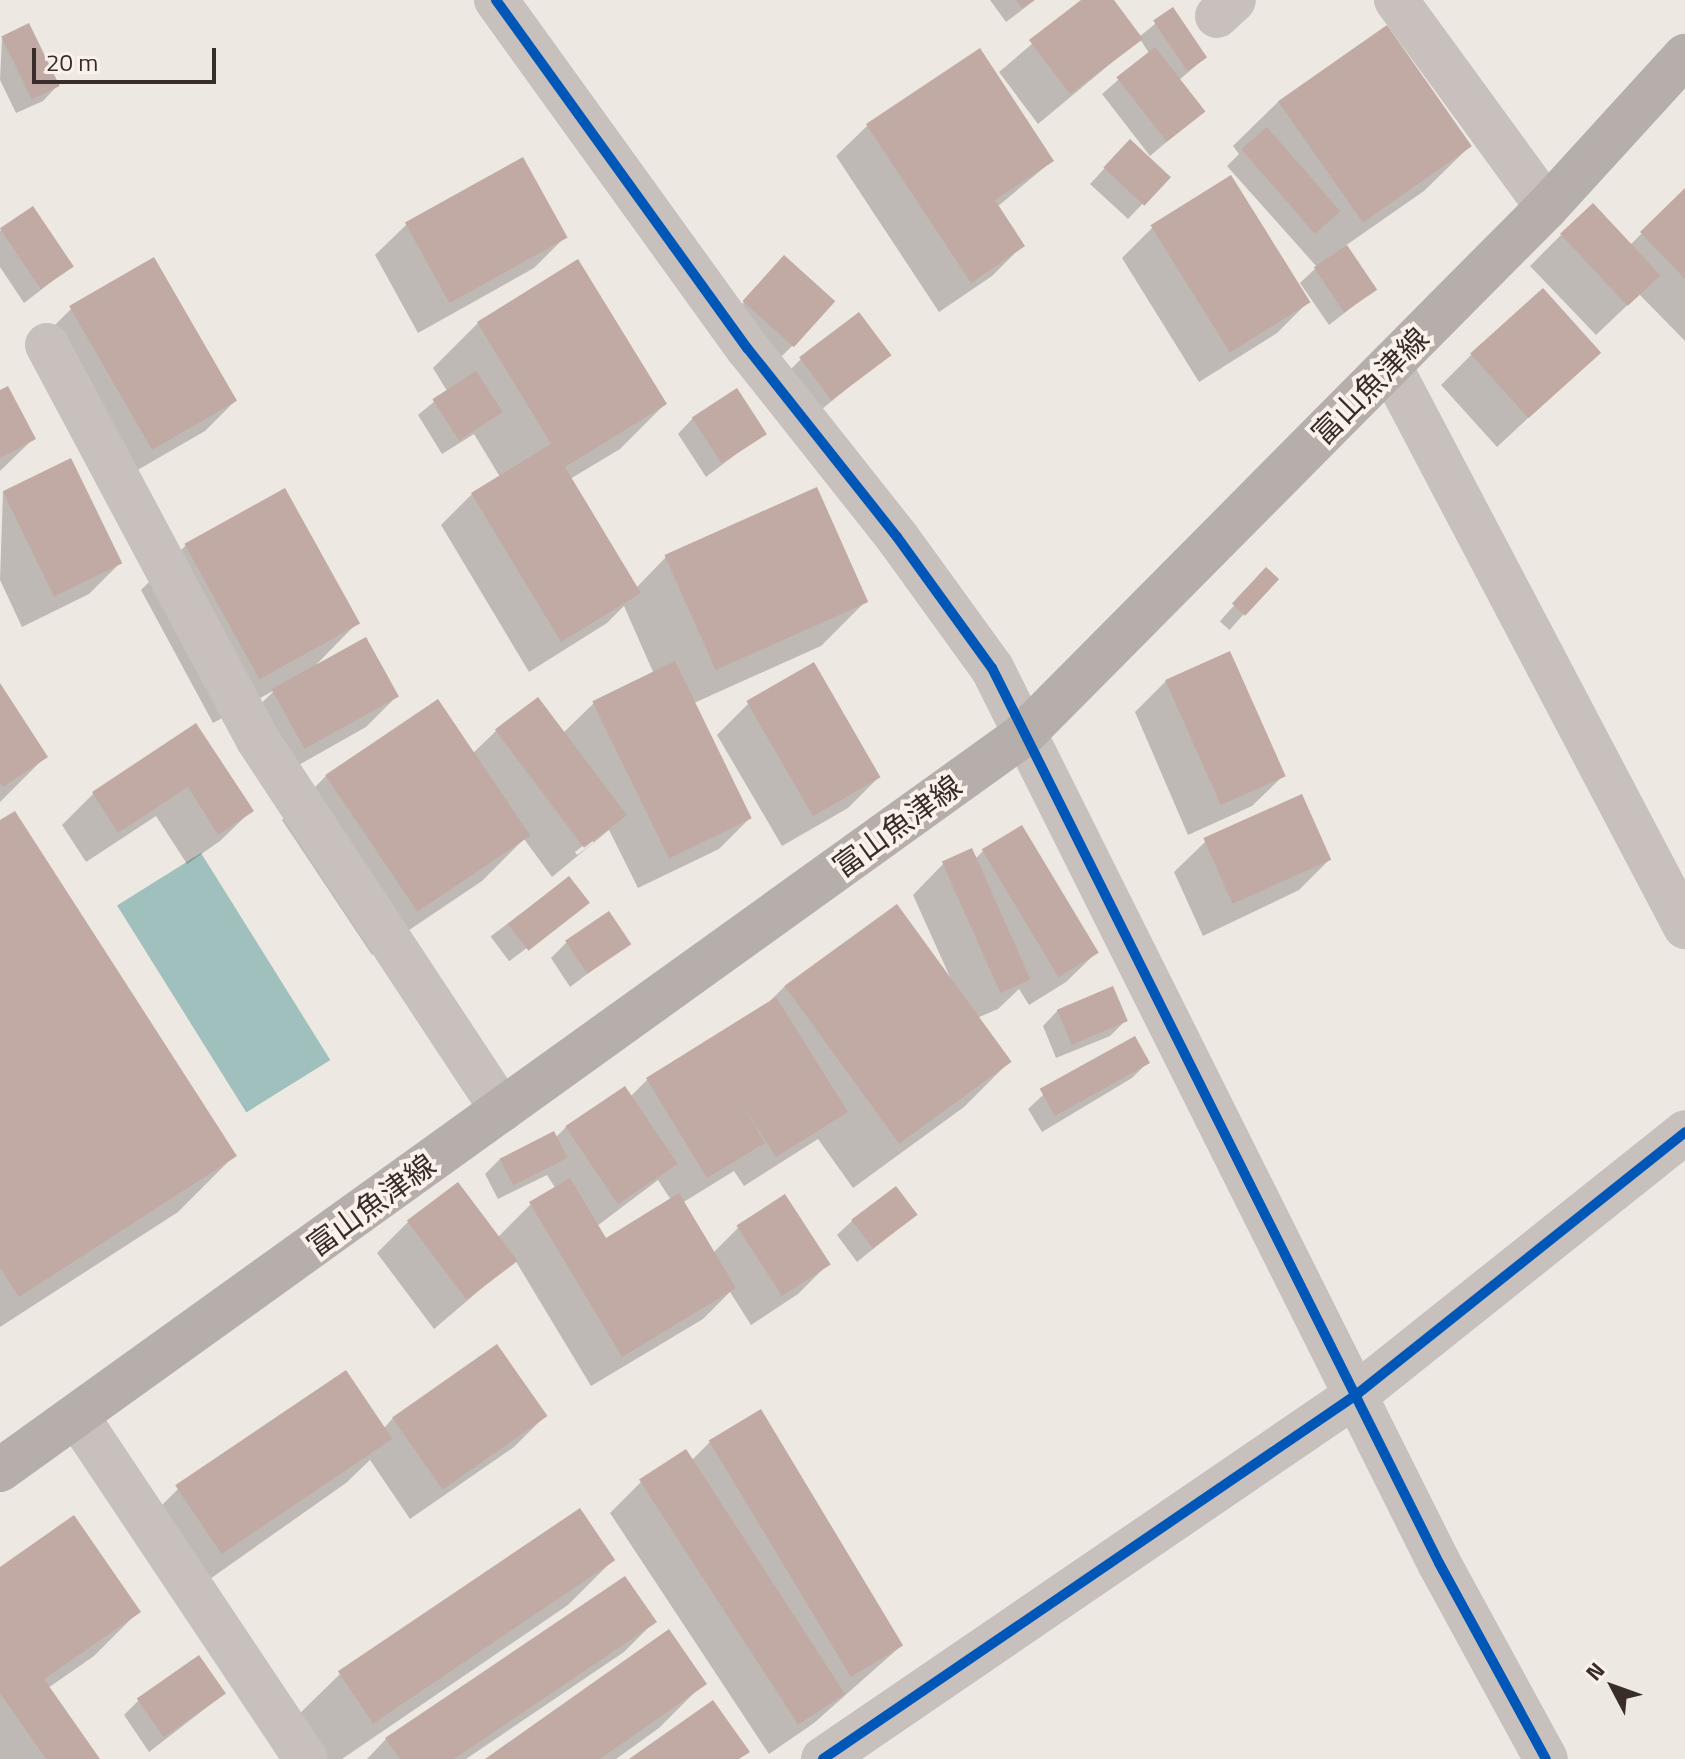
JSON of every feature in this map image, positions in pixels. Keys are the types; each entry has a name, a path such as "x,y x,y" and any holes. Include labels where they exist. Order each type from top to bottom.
{"main road":[{"name":"富山魚津線","path":"0,1470 1022,736 1547,207 1685,56"}],"street":[{"path":"496,0 748,349 897,537 992,668 1022,736 1356,1395 1546,1759"},
{"path":"1396,0 1547,207"},
{"path":"47,345 258,740 502,1110"},
{"path":"1390,366 1685,927"},
{"path":"823,1759 1356,1395 1685,1132"},
{"path":"77,1416 306,1759"}],"water":[{"path":"201,853 330,1060 246,1112 117,905"}],"building":[{"path":"1016,0 1034,0 1022,8"},
{"path":"1081,0 1114,0 1143,39 1070,94 1029,40"},
{"path":"1173,7 1207,58 1187,71 1153,20"},
{"path":"29,23 60,86 32,100 1,37"},
{"path":"1387,25 1472,146 1363,223 1278,101"},
{"path":"1155,47 1205,112 1167,142 1116,77"},
{"path":"980,48 1054,161 995,200 1025,246 971,283 866,124"},
{"path":"1267,127 1340,212 1315,234 1241,149"},
{"path":"1130,139 1171,177 1144,206 1103,168"},
{"path":"523,157 568,237 450,303 405,222"},
{"path":"1231,175 1310,302 1230,353 1150,225"},
{"path":"1685,188 1685,279 1640,232"},
{"path":"1593,203 1661,275 1628,306 1560,234"},
{"path":"33,206 74,267 41,289 0,229"},
{"path":"1347,245 1377,290 1344,312 1314,267"},
{"path":"784,255 835,301 794,347 743,301"},
{"path":"154,257 237,401 152,450 69,306"},
{"path":"578,259 667,404 565,467 641,593 561,642 471,493 551,444 477,322"},
{"path":"1543,288 1601,353 1528,418 1470,354"},
{"path":"859,312 891,355 832,400 799,357"},
{"path":"476,371 503,412 459,440 432,399"},
{"path":"8,386 36,439 0,458 0,390"},
{"path":"737,388 767,434 722,464 692,417"},
{"path":"71,458 122,563 54,596 3,491"},
{"path":"817,487 868,602 716,670 664,555"},
{"path":"285,488 360,624 260,679 184,544"},
{"path":"1266,567 1279,579 1245,616 1232,604"},
{"path":"366,637 399,696 305,749 272,689"},
{"path":"1230,651 1286,776 1221,805 1165,680"},
{"path":"675,661 752,818 669,859 592,701"},
{"path":"814,662 880,777 813,816 746,701"},
{"path":"0,683 48,757 3,787 0,783"},
{"path":"538,697 627,815 584,848 495,729"},
{"path":"438,699 530,836 418,912 325,775"},
{"path":"196,723 254,811 218,835 188,787 118,833 92,792"},
{"path":"1302,794 1331,860 1233,904 1203,838"},
{"path":"15,811 237,1156 19,1297 0,1268 0,820"},
{"path":"1022,825 1099,953 1058,977 982,849"},
{"path":"972,848 1031,980 1000,993 942,861"},
{"path":"569,876 590,903 528,951 508,924"},
{"path":"897,904 1012,1062 899,1143 785,986"},
{"path":"609,911 631,944 587,974 565,941"},
{"path":"1113,986 1128,1021 1072,1045 1057,1010"},
{"path":"776,997 848,1112 776,1157 739,1100 765,1143 707,1178 646,1078"},
{"path":"1135,1036 1150,1063 1055,1116 1040,1089"},
{"path":"625,1086 678,1164 618,1204 565,1126"},
{"path":"554,1131 568,1158 513,1185 500,1159"},
{"path":"570,1178 606,1238 679,1193 736,1288 622,1357 529,1202"},
{"path":"458,1182 518,1261 466,1300 407,1221"},
{"path":"896,1186 918,1215 873,1248 851,1220"},
{"path":"785,1194 831,1264 782,1296 736,1226"},
{"path":"497,1344 547,1416 443,1490 392,1417"},
{"path":"346,1370 392,1439 222,1554 175,1485"},
{"path":"761,1409 903,1646 851,1677 709,1440"},
{"path":"686,1449 845,1694 798,1724 639,1479"},
{"path":"580,1508 615,1560 373,1724 338,1671"},
{"path":"74,1515 141,1612 44,1679 100,1759 46,1759 0,1693 0,1567"},
{"path":"625,1576 657,1622 454,1759 400,1759 385,1738"},
{"path":"669,1629 707,1684 600,1759 485,1759"},
{"path":"199,1655 226,1694 164,1737 137,1699"},
{"path":"713,1700 750,1752 739,1759 629,1759"}],"cycle path":[{"path":"496,0 748,349 897,537 992,668 1439,1563 1546,1759"},
{"path":"823,1759 1356,1395 1685,1132"}]}
